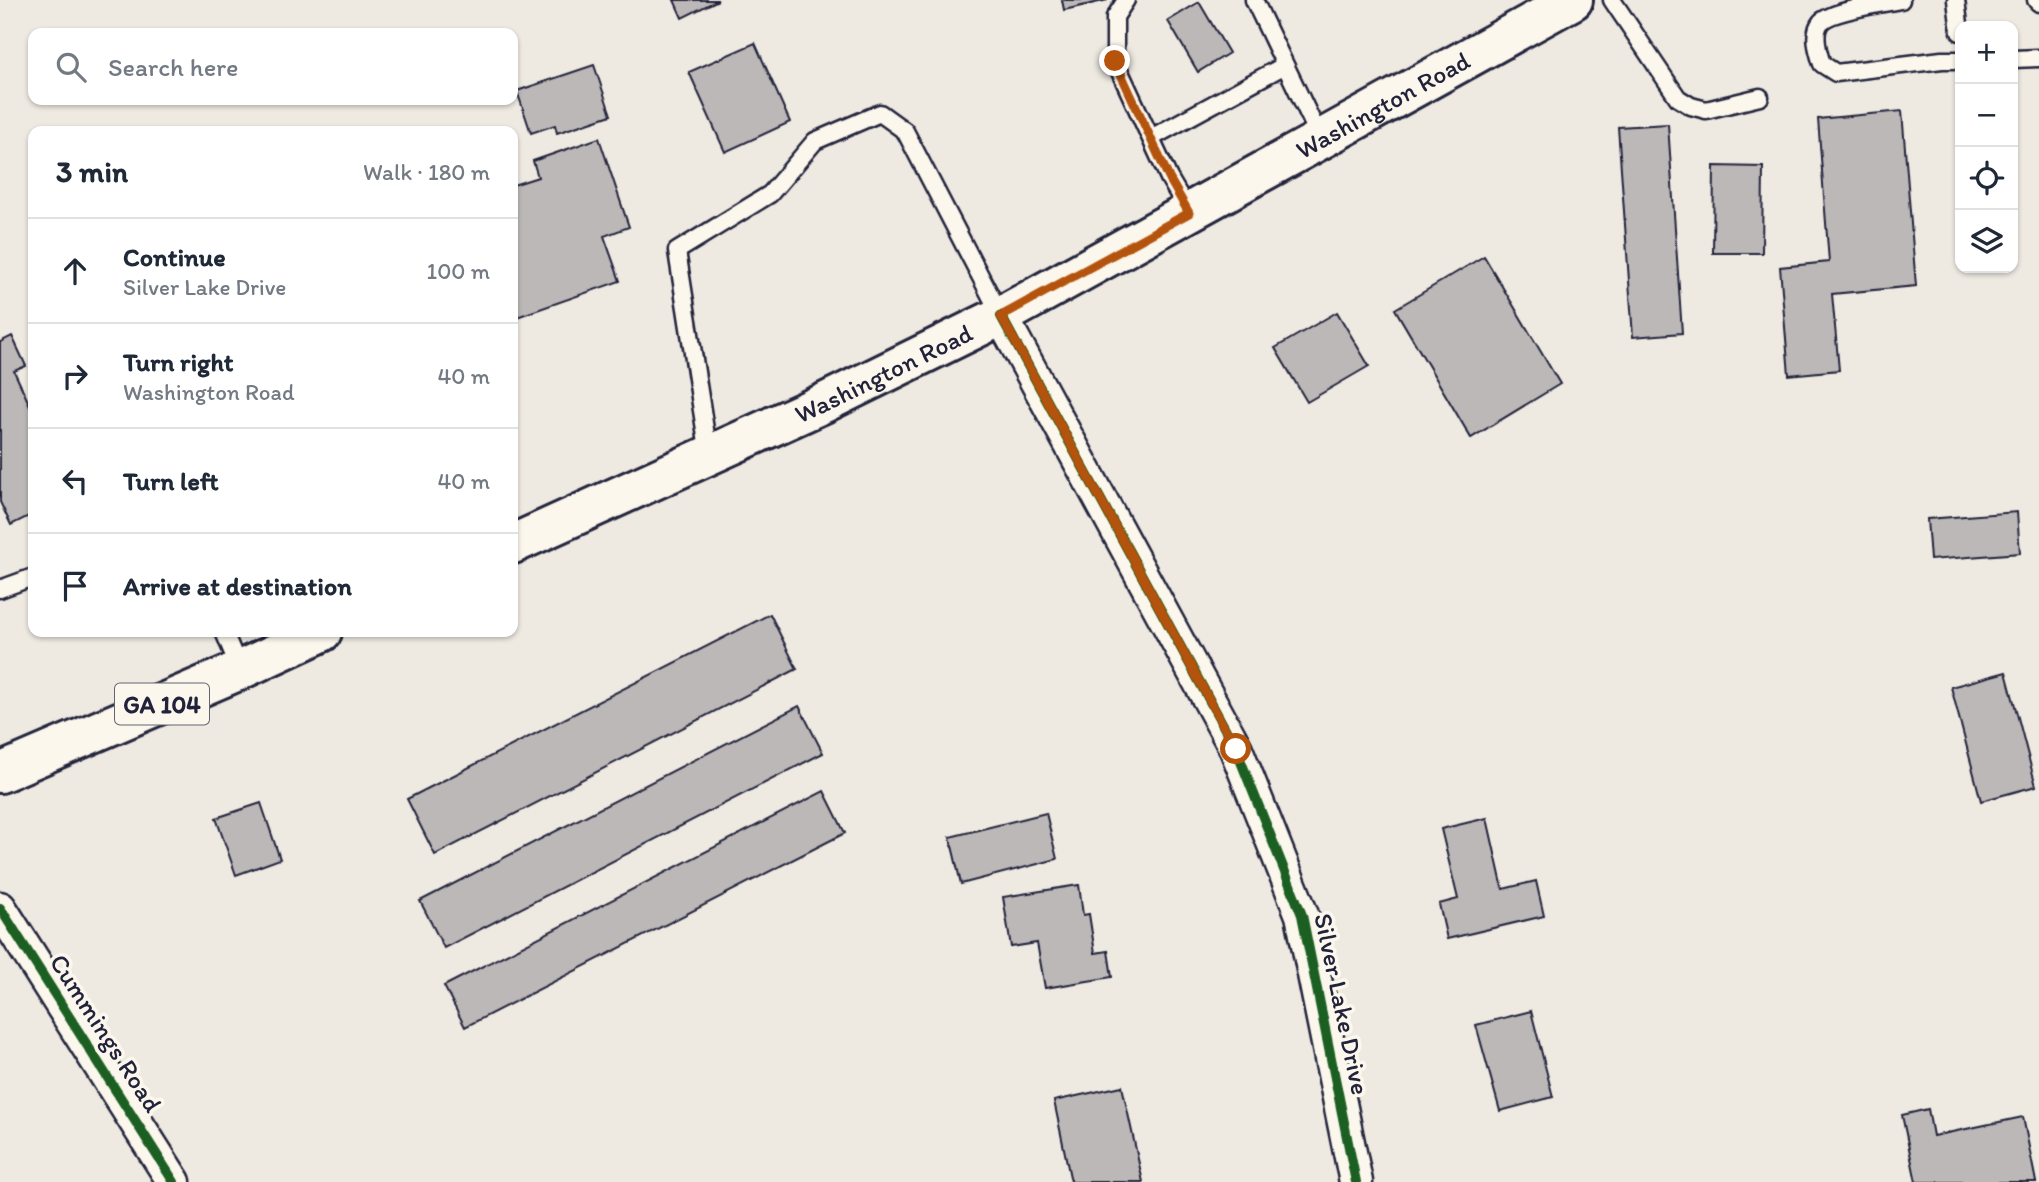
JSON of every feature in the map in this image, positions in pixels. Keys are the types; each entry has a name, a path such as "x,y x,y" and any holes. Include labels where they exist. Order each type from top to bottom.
{"main road":[{"name":"Washington Road","path":"518,542 824,403 1001,316 1573,0"},
{"name":"GA 104","path":"0,774 311,637"}],"street":[{"name":"Silver Lake Drive","path":"1001,316 1236,749 1301,915 1356,1182"},
{"name":"Cummings Road","path":"0,908 174,1182"}],"lane":[{"path":"1126,0 1115,18 1115,61 1169,178 1189,213"},
{"path":"1254,0 1321,140"},
{"path":"1612,0 1678,98 1691,106 1706,110 1760,97"},
{"path":"1901,0 1831,15 1821,22 1816,35 1822,64 1836,73 1955,60"},
{"path":"1956,0 1959,21"},
{"path":"2018,59 2039,58"},
{"path":"1151,138 1285,65"},
{"path":"709,455 677,251 770,194 815,141 880,113 905,131 1001,316"},
{"path":"0,589 28,578"},
{"path":"226,637 240,670"}],"building":[{"path":"674,0 718,0 682,18"},
{"path":"1062,0 1108,0 1064,10"},
{"path":"1199,2 1229,53 1198,72 1168,21"},
{"path":"755,43 790,122 725,152 689,72"},
{"path":"594,65 611,115 557,133 555,125 531,133 518,91"},
{"path":"1902,111 1916,286 1832,294 1839,370 1789,375 1780,267 1829,262 1818,119"},
{"path":"1668,124 1682,333 1633,337 1618,127"},
{"path":"599,138 629,227 604,236 620,281 518,317 518,183 538,177 533,161"},
{"path":"1714,166 1763,167 1762,253 1713,253"},
{"path":"1484,256 1560,384 1471,438 1395,309"},
{"path":"1337,312 1369,366 1307,402 1275,348"},
{"path":"12,336 26,366 14,371 28,401 28,516 11,525 0,502 0,342"},
{"path":"2017,512 2020,553 1930,560 1927,519"},
{"path":"770,614 797,669 435,855 407,799"},
{"path":"2006,672 2036,786 1981,801 1951,687"},
{"path":"799,706 823,753 444,948 420,901"},
{"path":"824,791 845,833 465,1027 444,986"},
{"path":"261,803 280,859 236,875 216,818"},
{"path":"1046,813 1057,859 961,884 950,837"},
{"path":"1487,818 1503,889 1536,881 1544,916 1447,939 1439,904 1458,899 1441,829"},
{"path":"1079,885 1083,915 1089,914 1095,953 1108,951 1112,977 1045,988 1037,943 1011,947 1003,897"},
{"path":"1531,1011 1553,1097 1500,1111 1476,1025"},
{"path":"1122,1086 1143,1182 1071,1182 1054,1101"},
{"path":"1928,1109 1933,1136 2023,1117 2036,1182 1916,1182 1902,1115"}],"cycle path":[{"path":"1001,316 1236,749 1302,915 1356,1182"},
{"path":"0,908 174,1182"}],"route":[{"path":"1115,61 1169,178 1189,213 1001,316 1236,749"}]}
